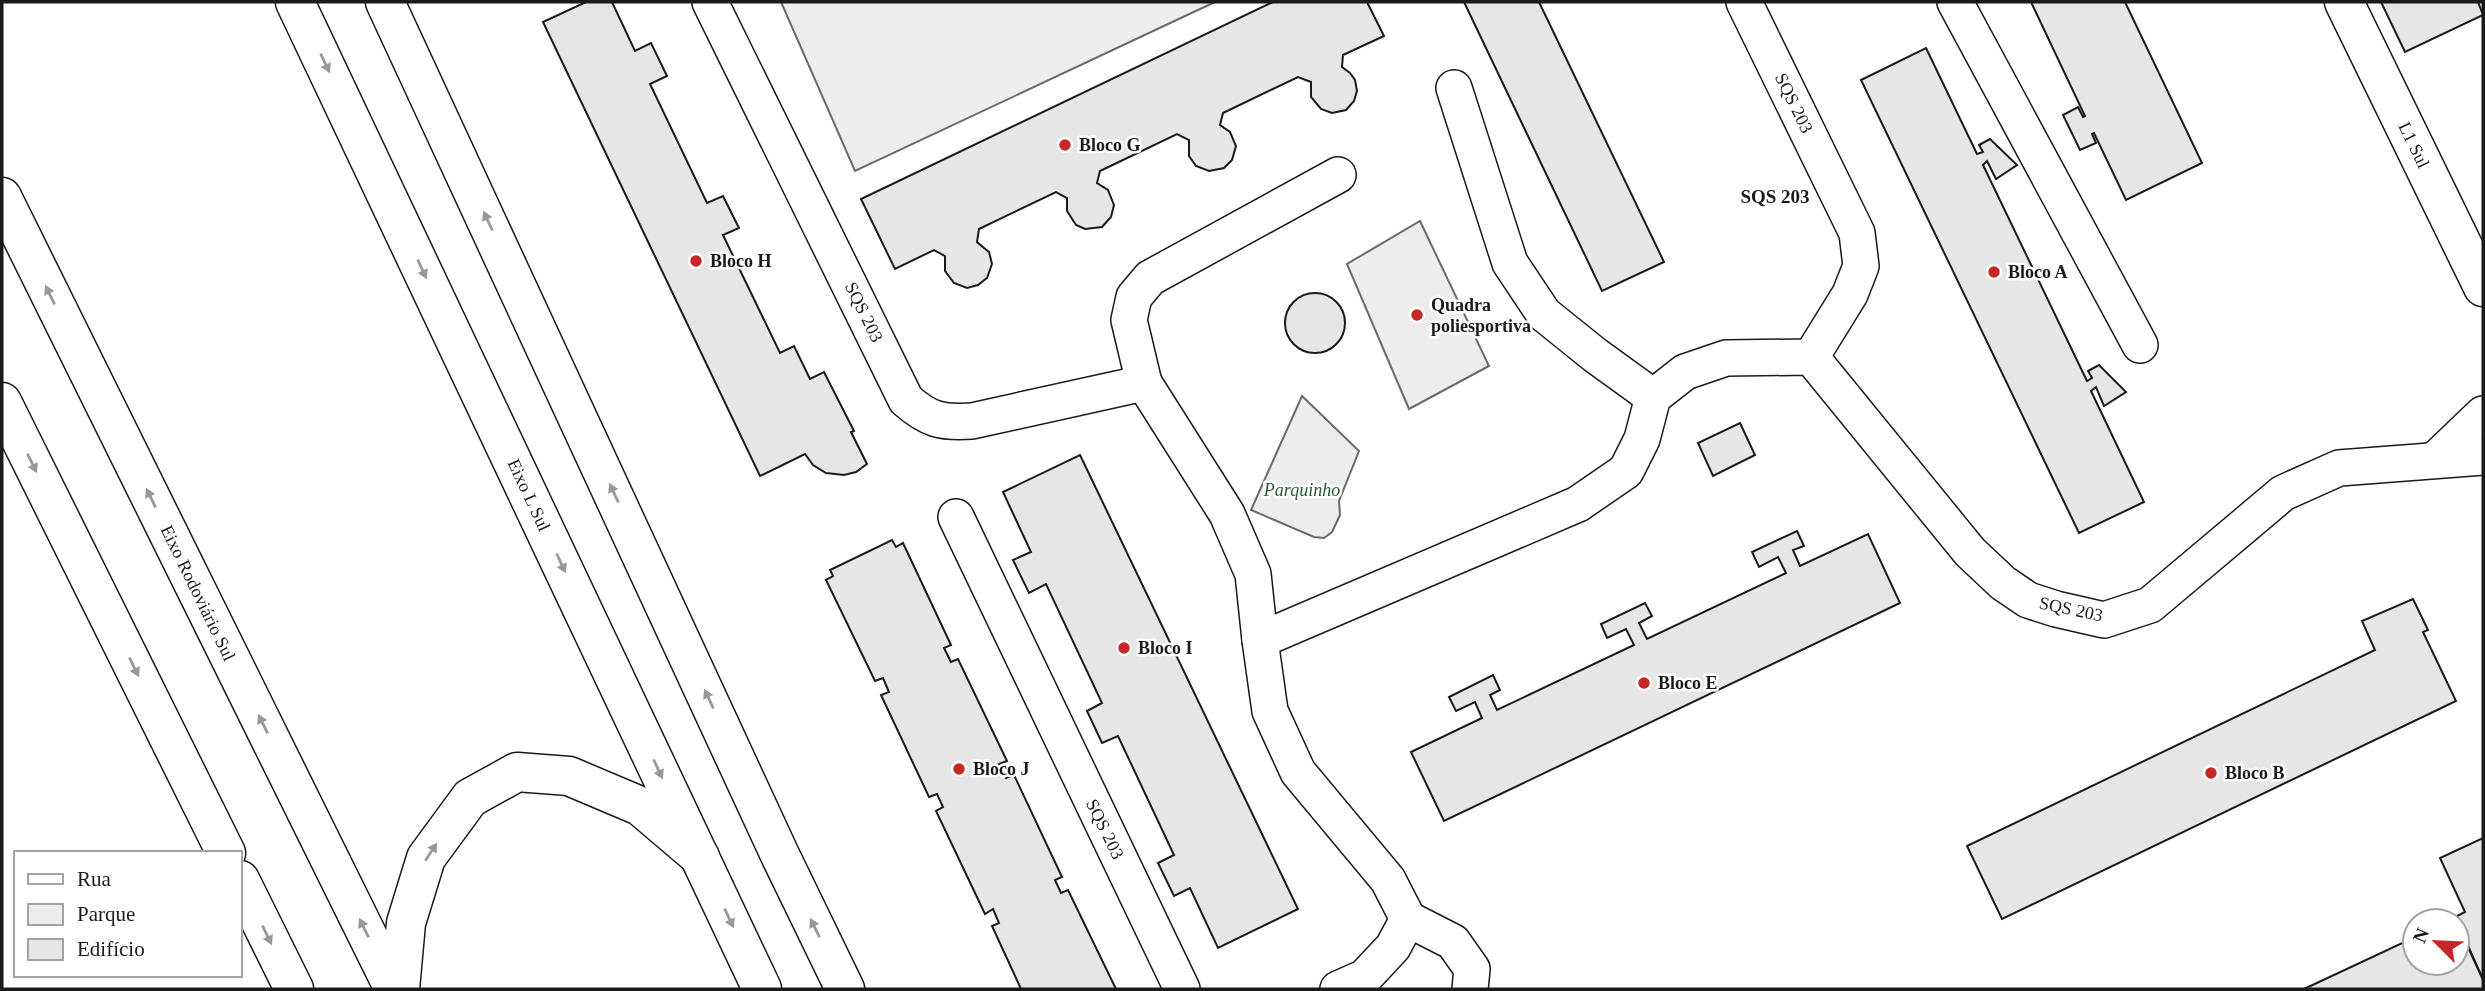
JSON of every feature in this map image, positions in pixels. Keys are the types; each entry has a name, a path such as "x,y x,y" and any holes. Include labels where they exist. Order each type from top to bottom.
{"main road":[{"name":"Eixo L Sul","path":"295,2 762,989"},
{"path":"385,2 779,853 845,989"},
{"name":"L1 Sul","path":"2344,2 2483,287"},
{"name":"Eixo Rodoviário Sul","path":"2,197 394,989"},
{"path":"2,402 225,851"},
{"path":"400,989 406,923 426,858 470,798 517,772 569,776 640,806 700,857"},
{"path":"242,884 294,989"}],"street":[{"name":"SQS 203","path":"710,2 906,400 923,415 950,422 972,421 1144,383"},
{"name":"SQS 203","path":"1744,2 1857,233 1861,266 1850,293 1811,357 1970,552 2003,583 2028,600 2104,620 2150,605 2283,492 2339,468 2483,457"},
{"path":"1955,2 2140,345"},
{"path":"1454,88 1510,263 1544,314 1653,397"},
{"path":"1338,175 1150,278 1134,297 1129,320 1144,383 1227,514 1253,574 1270,711 1298,772 1388,880 1408,919 1453,942 1472,968 1470,989"},
{"path":"1260,640 1578,504 1626,471 1642,439 1653,397 1685,372 1726,358 1811,357"},
{"path":"2435,460 2483,414"},
{"name":"SQS 203","path":"956,517 1182,989"},
{"path":"1338,989 1365,976 1393,947 1408,919"}],"green space":[{"path":"781,2 1215,2 855,171"},
{"name":"Quadra poliesportiva","path":"1420,221 1489,366 1409,409 1347,264"},
{"name":"Parquinho","path":"1302,396 1359,451 1339,501 1340,515 1332,532 1324,538 1314,537 1251,510"}],"building":[{"name":"Bloco H","path":"586,2 612,2 635,51 651,43 667,76 650,84 707,203 723,196 739,228 723,235 780,353 794,346 810,379 824,372 854,431 851,432 867,464 856,472 844,475 826,473 813,465 805,454 760,476 543,22"},
{"name":"Bloco G","path":"1273,2 1367,2 1384,36 1343,55 1342,67 1355,80 1357,91 1354,101 1346,110 1332,113 1321,109 1311,97 1311,82 1298,77 1223,113 1220,125 1230,132 1236,146 1232,160 1224,168 1209,171 1196,166 1189,156 1189,140 1177,134 1100,171 1097,183 1108,190 1114,205 1111,217 1102,227 1085,229 1076,225 1067,211 1067,198 1056,192 979,229 977,242 989,252 992,264 987,278 978,285 967,288 954,283 945,271 945,256 934,250 895,269 861,199"},
{"path":"1464,2 1539,2 1664,262 1602,291"},
{"path":"2031,2 2125,2 2202,163 2126,200 2094,133 2092,134 2096,143 2080,150 2063,115 2078,107 2083,117 2085,116"},
{"path":"2381,2 2478,2 2483,15 2405,52"},
{"name":"Bloco A","path":"1926,48 1977,154 1983,152 1979,145 1990,139 2017,165 1996,179 1987,161 1983,165 2087,381 2092,378 2088,371 2099,365 2126,392 2104,406 2096,387 2091,391 2144,502 2079,533 1861,80"},
{"path":"1315,293 1332,298 1340,306 1345,323 1340,340 1332,348 1315,353 1298,348 1290,340 1285,323 1290,306 1298,298"},
{"path":"1740,423 1755,455 1713,476 1698,443"},
{"name":"Bloco I","path":"1080,455 1298,909 1218,948 1190,888 1174,896 1158,863 1174,855 1118,736 1102,743 1087,711 1102,703 1046,584 1029,593 1013,560 1031,552 1003,492"},
{"name":"Bloco E","path":"1797,531 1804,546 1793,550 1800,566 1868,534 1900,603 1444,821 1411,752 1482,718 1475,702 1456,711 1449,697 1493,675 1500,690 1490,695 1497,710 1634,645 1626,629 1607,638 1601,624 1645,603 1652,616 1639,623 1647,639 1786,573 1778,557 1759,567 1752,552"},
{"name":"Bloco J","path":"892,540 896,547 903,543 951,645 944,648 951,662 958,659 1007,761 999,764 1006,778 1014,775 1062,877 1055,880 1061,893 1068,890 1116,989 1021,989 992,926 999,923 993,909 985,914 936,811 943,807 937,794 929,797 881,695 889,692 883,678 875,681 826,580 833,576 830,570"},
{"name":"Bloco B","path":"2413,599 2428,630 2423,632 2456,701 2002,919 1967,846 2375,650 2362,621"},
{"path":"2483,838 2481,975 2471,952 2471,907 2463,907 2440,858"},
{"path":"2401,944 2401,977 2471,977 2471,954 2483,980 2483,989 2304,989"}],"place":[{"name":"Bloco G","path":"1065,145"},
{"name":"Bloco H","path":"696,261"},
{"name":"Bloco A","path":"1994,272"},
{"name":"Quadra poliesportiva","path":"1417,315"},
{"name":"Bloco I","path":"1124,648"},
{"name":"Bloco E","path":"1644,683"},
{"name":"Bloco J","path":"959,769"},
{"name":"Bloco B","path":"2211,773"}],"district":[{"name":"SQS 203","path":"1775,196"}]}
